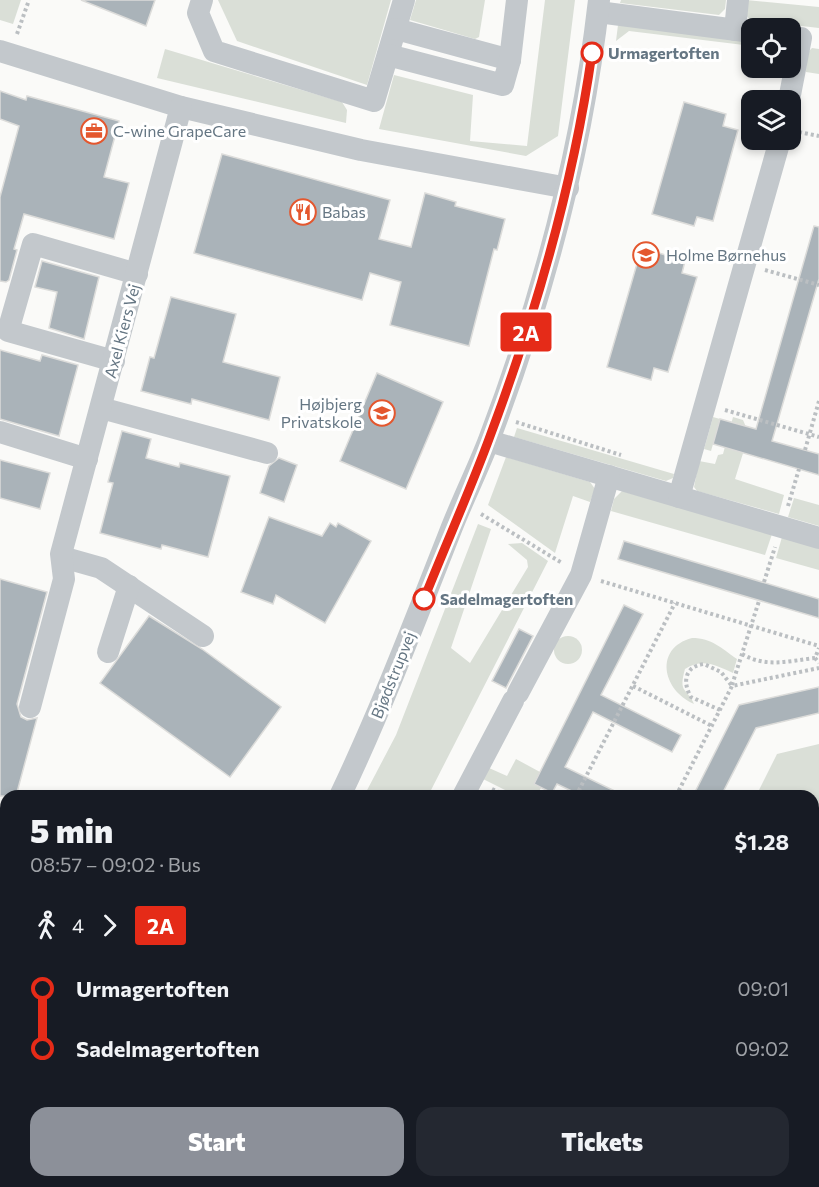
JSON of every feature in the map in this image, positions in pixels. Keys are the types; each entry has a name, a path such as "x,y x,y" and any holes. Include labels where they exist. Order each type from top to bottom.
{"street":[{"path":"201,0 198,13 214,51 374,101 404,0"},
{"path":"388,55 503,86 510,60 517,0"},
{"path":"738,0 741,19"},
{"path":"598,6 741,31"},
{"name":"Bjødstrupvej","path":"343,790 381,710 462,502 489,441 532,314 568,188 585,103 598,6"},
{"path":"396,29 510,60"},
{"path":"791,90 803,38"},
{"path":"5,53 181,107 361,150 568,188"},
{"name":"Axel Kiers Vej","path":"30,707 63,579 61,555 181,107"},
{"path":"680,497 777,150"},
{"path":"114,361 8,331 33,244 137,274"},
{"path":"101,408 267,453"},
{"path":"0,432 87,459"},
{"path":"489,441 819,538"},
{"path":"467,790 581,575 609,476"},
{"path":"61,555 101,568 203,636"},
{"path":"108,652 129,586"}],"path":[{"path":"5,53 29,0"},
{"path":"801,132 819,136"},
{"path":"805,450 819,401"},
{"path":"705,405 819,437"},
{"path":"497,416 633,458"},
{"path":"462,502 581,575 819,647 815,658"},
{"path":"679,790 732,686 759,600"},
{"path":"579,790 675,603"},
{"path":"742,654 756,662 768,664 815,658"},
{"path":"815,658 819,663"},
{"path":"720,710 691,697 685,682 686,675 690,669 704,664 721,672 732,686"},
{"path":"732,686 819,668"},
{"path":"633,686 712,726"}],"shaded area":[{"path":"0,0 21,0 13,24 0,20"},
{"path":"218,0 391,0 367,85 237,41"},
{"path":"416,0 485,0 479,37 475,39 410,20"},
{"path":"545,0 575,0 558,136 526,156 379,129 394,75 473,95 470,141 527,146"},
{"path":"621,0 726,0 725,9 719,15 620,3"},
{"path":"746,0 819,7 819,28 801,26 801,18 748,18 746,15"},
{"path":"618,25 741,40 741,45 629,31 616,41"},
{"path":"812,48 819,49 819,74 806,72 807,53"},
{"path":"165,49 342,102 347,110 346,123 157,78"},
{"path":"713,417 720,419 711,451 704,449"},
{"path":"733,417 743,420 749,434 735,479 784,495 779,514 697,491 694,487 699,461 715,464 718,455 723,454"},
{"path":"517,428 674,474 673,478 666,481 514,437"},
{"path":"506,457 590,482 595,489 590,502 573,496 555,553 488,505"},
{"path":"622,491 772,534 765,555 611,511 614,499"},
{"path":"794,498 819,505 819,526 788,517"},
{"path":"478,524 491,529 451,648 470,663 528,567 527,560 508,544 522,543 548,561 431,790 367,790 396,735"},
{"path":"782,537 819,548 819,570 776,558"},
{"path":"568,636 578,640 582,650 578,660 568,664 558,660 554,650 558,640"},
{"path":"692,638 711,642 737,659 733,673 715,665 703,663 685,669 683,687 694,704 683,698 675,689 669,680 667,670 667,660 672,651 680,643"},
{"path":"819,744 819,790 759,790 777,754"},
{"path":"516,759 540,772 534,784 541,788 540,790 505,790 483,779 489,768 507,776"}],"building":[{"path":"81,0 155,0 146,26"},
{"path":"0,91 26,100 27,96 119,121 104,177 129,183 114,239 24,214 14,249 17,250 9,280 6,282 0,281 0,197 19,126 0,119"},
{"path":"684,102 726,114 723,126 738,130 713,221 697,217 694,226 652,214"},
{"path":"222,154 390,200 379,239 411,247 425,193 456,202 455,206 505,219 497,250 494,249 469,346 390,325 401,282 370,273 362,300 194,253"},
{"path":"814,226 819,227 819,279 772,441 819,454 819,475 713,444 720,419 756,429"},
{"path":"641,250 648,252 649,250 685,261 682,273 697,277 668,372 654,368 651,380 607,367"},
{"path":"42,261 99,277 84,339 49,328 57,292 35,287"},
{"path":"171,297 236,314 223,362 280,377 269,420 192,399 191,404 141,391 150,357 154,358"},
{"path":"0,350 40,361 42,355 78,365 59,436 0,419"},
{"path":"377,373 443,402 406,489 340,461"},
{"path":"122,431 151,439 146,458 179,467 180,463 230,476 208,557 162,545 161,549 100,533 113,483 108,482"},
{"path":"279,458 297,465 284,502 260,493 269,466"},
{"path":"0,460 50,473 40,509 0,498"},
{"path":"269,517 322,536 330,523 336,527 338,523 371,541 325,623 276,595 273,604 241,592"},
{"path":"624,541 819,599 819,618 618,559"},
{"path":"0,579 47,592 17,704 21,717 27,720 37,718 18,790 0,790"},
{"path":"624,605 643,614 601,695 681,735 672,752 593,712 565,767 613,790 570,790 557,784 554,790 546,790 534,784"},
{"path":"149,616 202,649 281,707 230,777 100,683"},
{"path":"519,629 533,636 506,688 492,681"},
{"path":"819,687 819,713 756,728 724,790 696,790 739,705"}],"bus line":[{"name":"2A","path":"424,599 489,441 532,314 568,188 585,103 592,53"}],"place":[{"name":"Urmagertoften","path":"592,53"},
{"name":"C-wine GrapeCare","path":"94,131"},
{"name":"Babas","path":"303,212"},
{"name":"Holme Børnehus","path":"646,255"},
{"name":"Højbjerg Privatskole","path":"382,413"},
{"name":"Sadelmagertoften","path":"424,599"}]}
